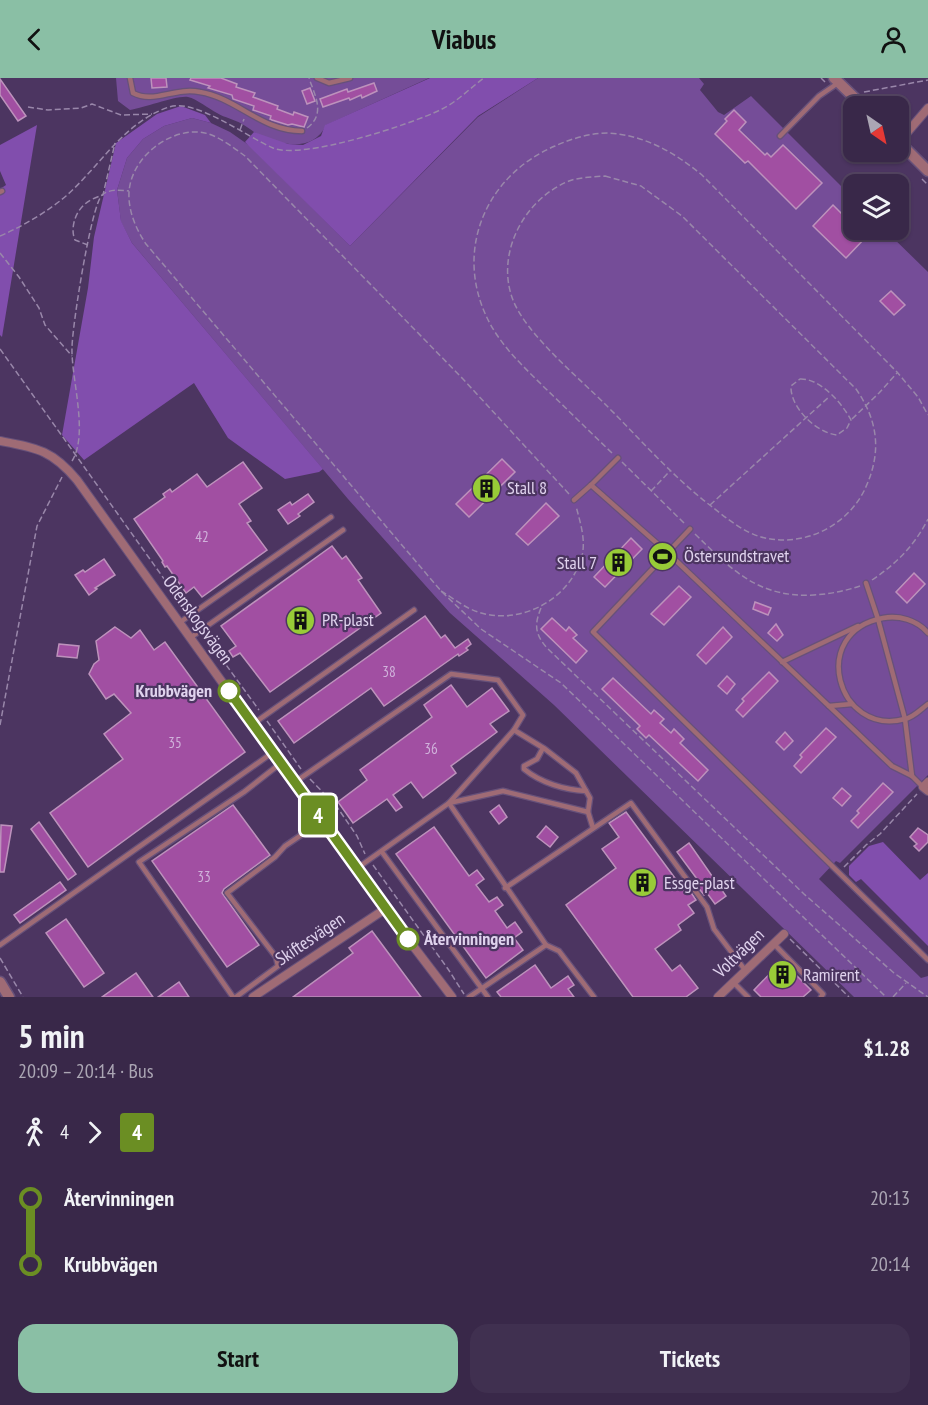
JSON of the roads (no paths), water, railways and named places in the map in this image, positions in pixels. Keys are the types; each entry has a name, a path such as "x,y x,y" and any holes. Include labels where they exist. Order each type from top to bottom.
{"street":[{"path":"836,80 852,96"},
{"path":"909,130 928,108"},
{"path":"909,152 928,171"},
{"name":"Odenskogsvägen","path":"0,441 35,447 54,457 67,468 385,909 452,997"},
{"name":"Skiftesvägen","path":"253,997 385,909"},
{"name":"Voltvägen","path":"718,997 784,934"},
{"path":"0,981 9,997"}],"lane":[{"path":"130,78 133,93 143,99 181,90 202,92 247,112 260,121 286,131 302,131"},
{"path":"317,78 329,83 350,78"},
{"path":"780,136 836,80"},
{"path":"574,500 618,458"},
{"path":"591,485 668,553 892,766 927,787"},
{"path":"179,623 331,517"},
{"path":"690,529 593,632 928,960"},
{"path":"190,638 343,530"},
{"path":"866,583 905,719 912,776"},
{"path":"253,724 414,610"},
{"path":"782,662 862,624 878,619 894,616 910,620 928,633"},
{"path":"862,624 848,639 840,654 838,672 840,681 852,705 866,715 882,720 905,719 928,704"},
{"path":"295,782 451,674 498,680 523,715 514,730 449,803 356,868"},
{"path":"829,706 852,705"},
{"path":"514,730 576,773 590,798 588,812 593,828"},
{"path":"543,748 537,759 524,766 524,769 530,774 568,790 586,791"},
{"path":"0,945 273,752"},
{"path":"281,763 244,792 139,862 235,997 278,966 276,957 227,893 275,857 285,846 322,821"},
{"path":"449,803 503,791 588,812"},
{"path":"449,803 546,945 559,951 594,997"},
{"path":"505,888 631,803 707,907 714,929 745,970"},
{"path":"382,852 488,997"},
{"path":"774,944 823,994 821,997"},
{"path":"467,997 546,945"},
{"path":"733,982 748,997"}],"place":[{"name":"Stall 8","path":"486,488"},
{"name":"Östersundstravet","path":"663,556"},
{"name":"Stall 7","path":"618,563"},
{"name":"PR-plast","path":"301,620"},
{"name":"Krubbvägen","path":"229,691"},
{"name":"Essge-plast","path":"643,883"},
{"name":"Återvinningen","path":"408,939"},
{"name":"Ramirent","path":"782,975"}]}
